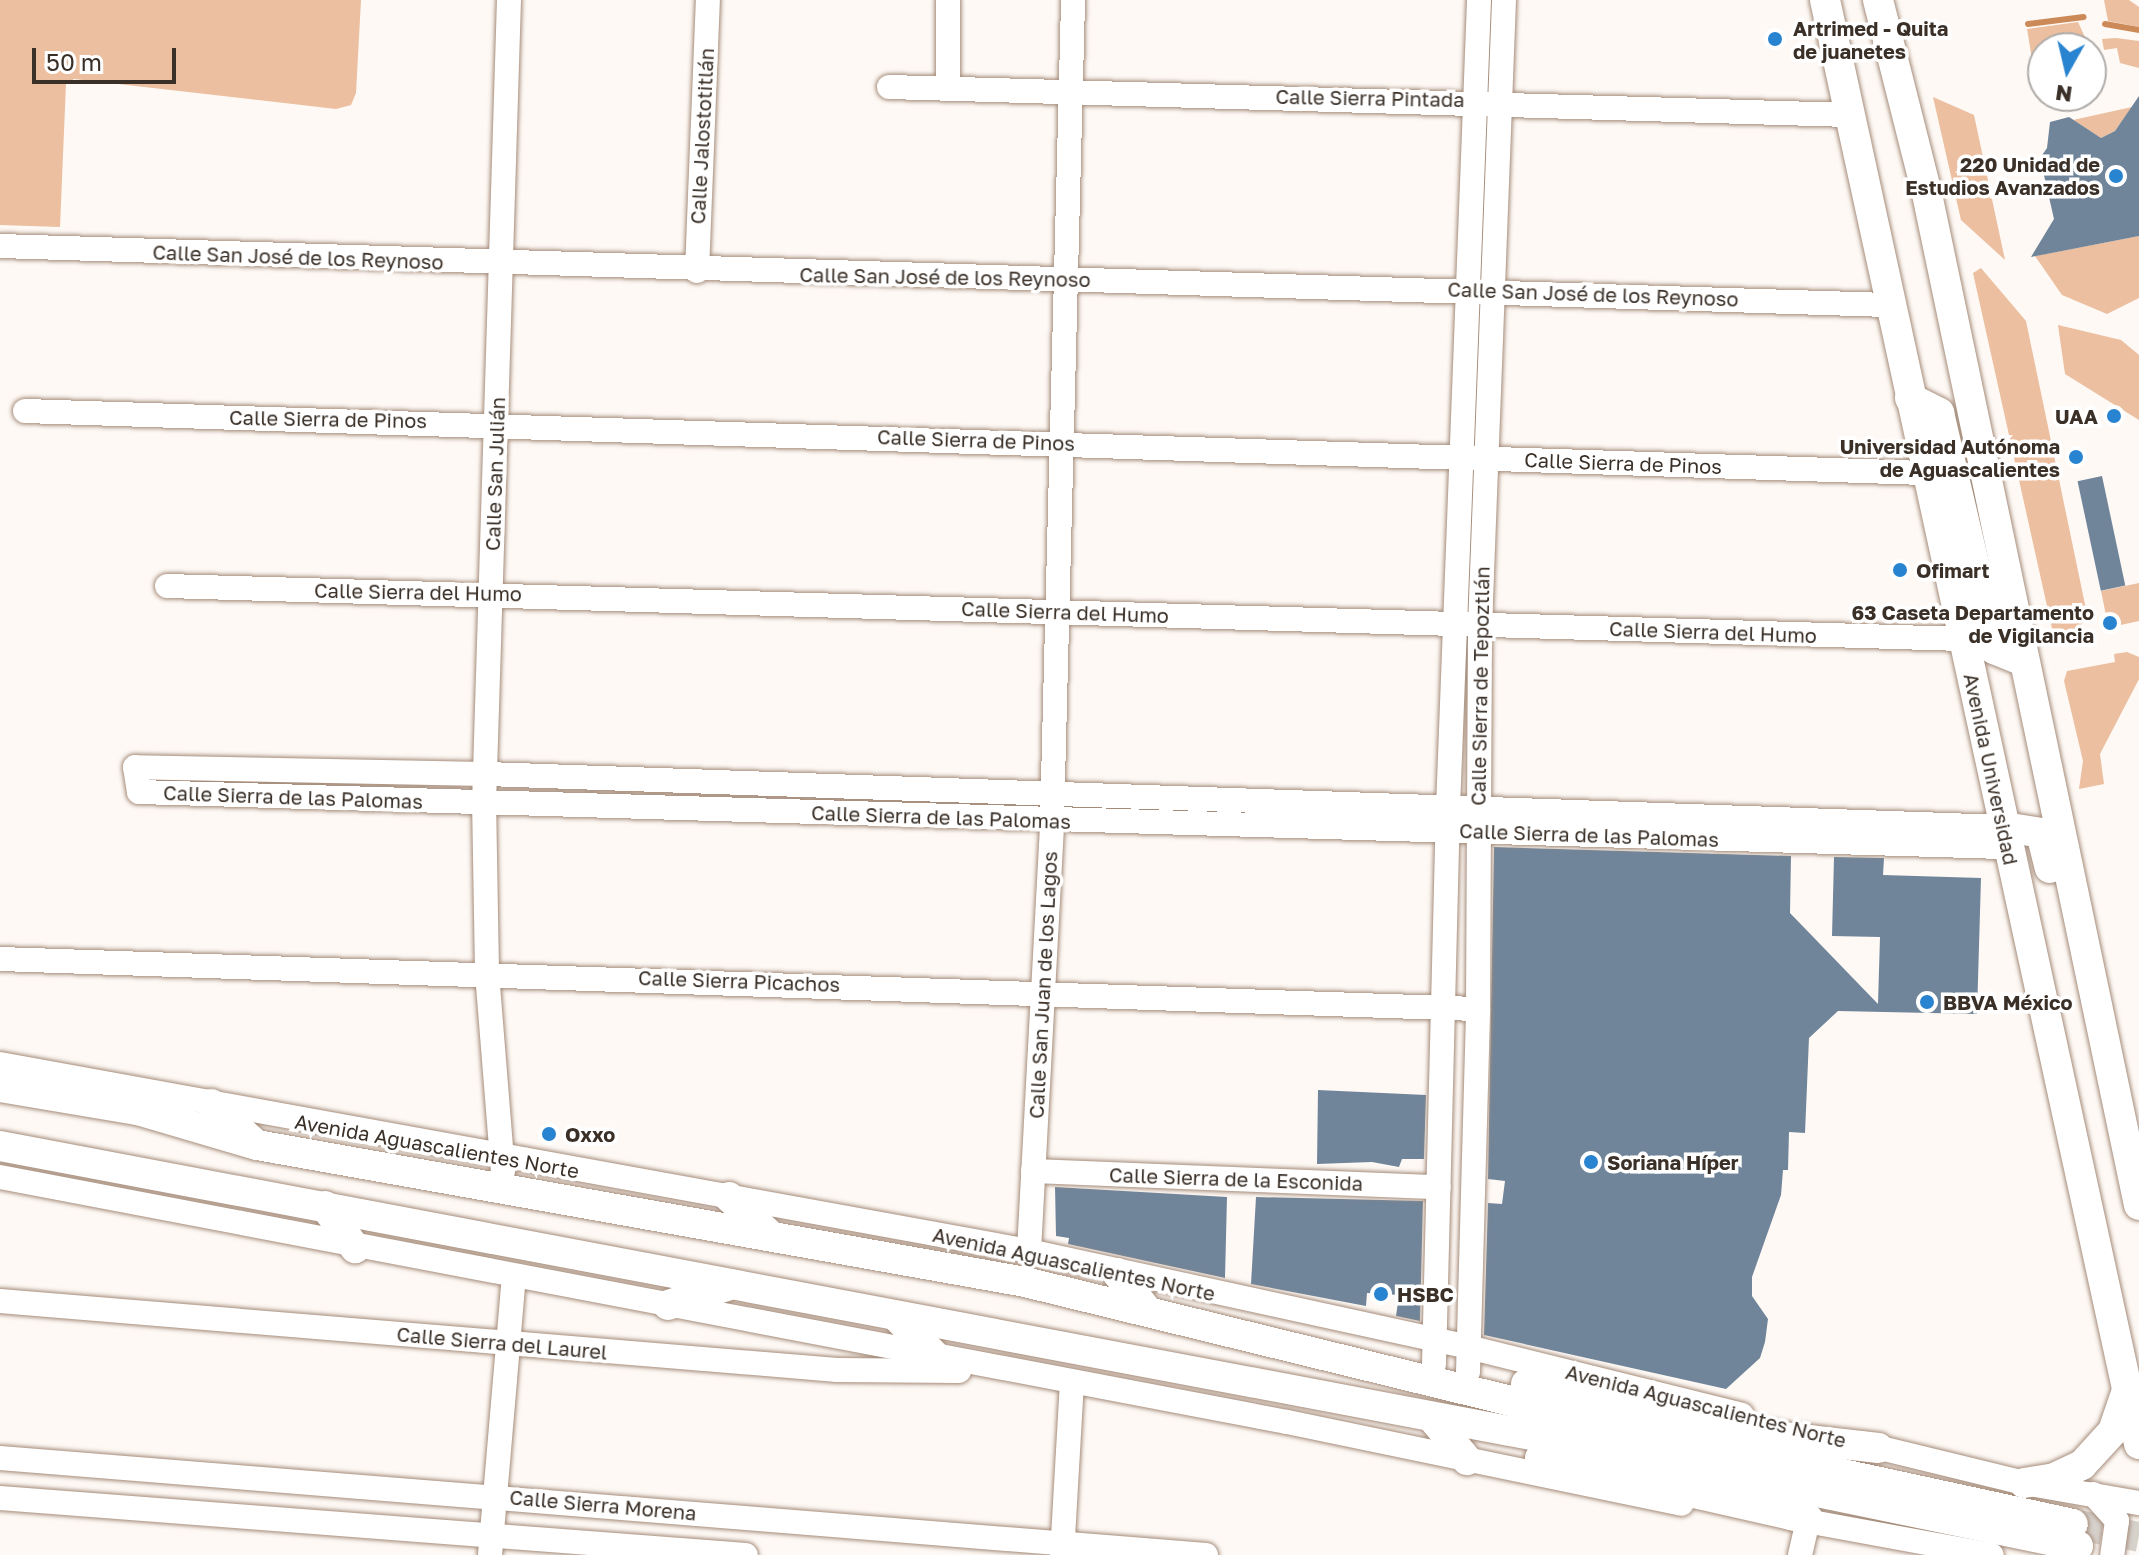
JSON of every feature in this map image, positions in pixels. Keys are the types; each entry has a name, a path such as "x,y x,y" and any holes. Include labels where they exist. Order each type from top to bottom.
{"main road":[{"name":"Avenida Universidad","path":"1825,0 2139,1444"},
{"path":"1878,0 1927,194 2139,1205"},
{"path":"1910,398 1939,413 1994,649 2024,661"},
{"path":"2006,837 2041,833 2069,956 2079,975 2091,982"},
{"name":"Avenida Aguascalientes Norte","path":"0,1087 138,1110 173,1123 257,1145 503,1173 769,1234 1156,1312 1548,1410 2076,1535 1444,1422 0,1146"},
{"path":"211,1104 257,1145"},
{"path":"0,1105 113,1122 173,1123"},
{"path":"0,1132 119,1158 159,1175"},
{"path":"729,1197 769,1234"},
{"path":"325,1206 355,1248"},
{"path":"1117,1273 1156,1312 1228,1319 1435,1352 1782,1437 1878,1448"},
{"path":"668,1305 728,1285"},
{"path":"898,1318 935,1356"},
{"path":"2024,1483 2068,1472 2099,1449 2120,1418 2127,1388"},
{"path":"1444,1422 1467,1460"},
{"path":"1444,1422 1482,1444 1504,1450 1808,1519"}],"street":[{"name":"Calle San Julián","path":"503,1173 487,971 484,804 509,0"},
{"name":"Calle Jalostotitlán","path":"697,271 708,0"},
{"path":"948,0 948,87"},
{"name":"Calle San Juan de los Lagos","path":"1029,1251 1052,820 1073,0"},
{"name":"Calle Sierra de Tepoztlán","path":"1435,1352 1446,1008 1448,820 1479,0"},
{"name":"Calle Sierra de Tepoztlán","path":"1468,1360 1478,1009 1480,625 1504,0"},
{"name":"Calle Sierra Pintada","path":"889,87 1500,101 1851,115"},
{"name":"Calle San José de los Reynoso","path":"0,246 501,265 1470,290 1891,305"},
{"name":"Calle Sierra de Pinos","path":"25,411 497,423 1927,473"},
{"name":"Calle Sierra del Humo","path":"167,586 1963,639"},
{"name":"Calle Sierra de las Palomas","path":"1448,820 1052,820 139,792 135,767 485,774 1052,793 1478,822 2006,837"},
{"name":"Calle Sierra Picachos","path":"0,959 487,971 1478,1009"},
{"name":"Avenida Aguascalientes Norte","path":"0,1064 211,1104 503,1173 729,1197 1029,1251 1435,1352"},
{"name":"Calle Sierra de la Esconida","path":"1033,1171 1439,1187"},
{"path":"0,1177 355,1248 935,1356 1718,1511 1808,1519 1992,1555"},
{"path":"491,1545 514,1277"},
{"name":"Calle Sierra del Laurel","path":"0,1301 837,1370 1005,1370"},
{"path":"1062,1550 1072,1383"},
{"path":"1878,1448 2024,1483 2139,1503"},
{"name":"Calle Sierra Morena","path":"0,1458 493,1495 1062,1550 1206,1555"},
{"path":"2093,1494 2117,1521 2112,1555"},
{"name":"Calle Sierra Morena","path":"0,1498 491,1545 746,1555"},
{"path":"1800,1555 1808,1519"}],"shaded area":[{"path":"0,0 361,0 356,93 351,105 336,109 74,79 66,84 60,227 0,225"},
{"path":"2104,0 2129,0 2139,7 2139,27 2108,21"},
{"path":"2078,22 2083,32 2028,32 2027,29"},
{"path":"2107,39 2139,41 2139,68 2120,63 2117,48 2107,50"},
{"path":"1933,97 1974,115 2005,260 1961,220"},
{"path":"2132,107 2115,131 2101,138 2073,120"},
{"path":"2139,236 2139,298 2107,314 2062,295 2035,256"},
{"path":"1981,268 2026,321 2087,614 2077,633 2055,642 1973,273"},
{"path":"2058,325 2121,340 2139,355 2139,420 2065,374"},
{"path":"2139,583 2139,621 2116,626 2114,618 2107,620 2101,591"},
{"path":"2127,652 2139,657 2139,679 2100,754 2104,784 2079,789 2083,761 2064,681 2067,671 2115,662 2114,654"}],"building":[{"name":"220 Unidad de Estudios Avanzados","path":"2139,96 2139,236 2031,257 2054,219 2040,158 2047,148 2050,122 2069,117 2101,138 2115,131"},
{"path":"2102,476 2125,586 2101,591 2078,481"},
{"path":"1494,847 1791,856 1790,913 1878,1004 1880,937 1832,936 1834,857 1884,858 1883,875 1981,878 1977,1014 1838,1011 1809,1038 1805,1133 1789,1132 1788,1170 1783,1170 1781,1195 1752,1277 1752,1296 1768,1319 1765,1342 1760,1358 1726,1389 1484,1335 1488,1203 1502,1204 1505,1181 1488,1179"},
{"path":"1318,1090 1426,1095 1424,1159 1402,1159 1399,1167 1372,1162 1317,1164"},
{"path":"1055,1187 1227,1197 1225,1278 1068,1244 1069,1238 1056,1236"},
{"path":"1256,1197 1423,1201 1420,1321 1396,1316 1399,1295 1367,1293 1366,1306 1251,1284"}],"waterway":[{"path":"2028,24 2084,17"},
{"path":"2105,24 2139,30"}],"tunnel":[{"path":"2073,1524 2139,1537"}],"place":[{"name":"Artrimed - Quita de juanetes","path":"1775,39"},
{"name":"220 Unidad de Estudios Avanzados","path":"2116,176"},
{"name":"UAA","path":"2114,416"},
{"name":"Universidad Autónoma de Aguascalientes","path":"2076,457"},
{"name":"Ofimart","path":"1900,570"},
{"name":"63 Caseta Departamento de Vigilancia","path":"2110,623"},
{"name":"BBVA México","path":"1927,1002"},
{"name":"Oxxo","path":"549,1134"},
{"name":"Soriana Híper","path":"1591,1162"},
{"name":"HSBC","path":"1381,1294"}]}
